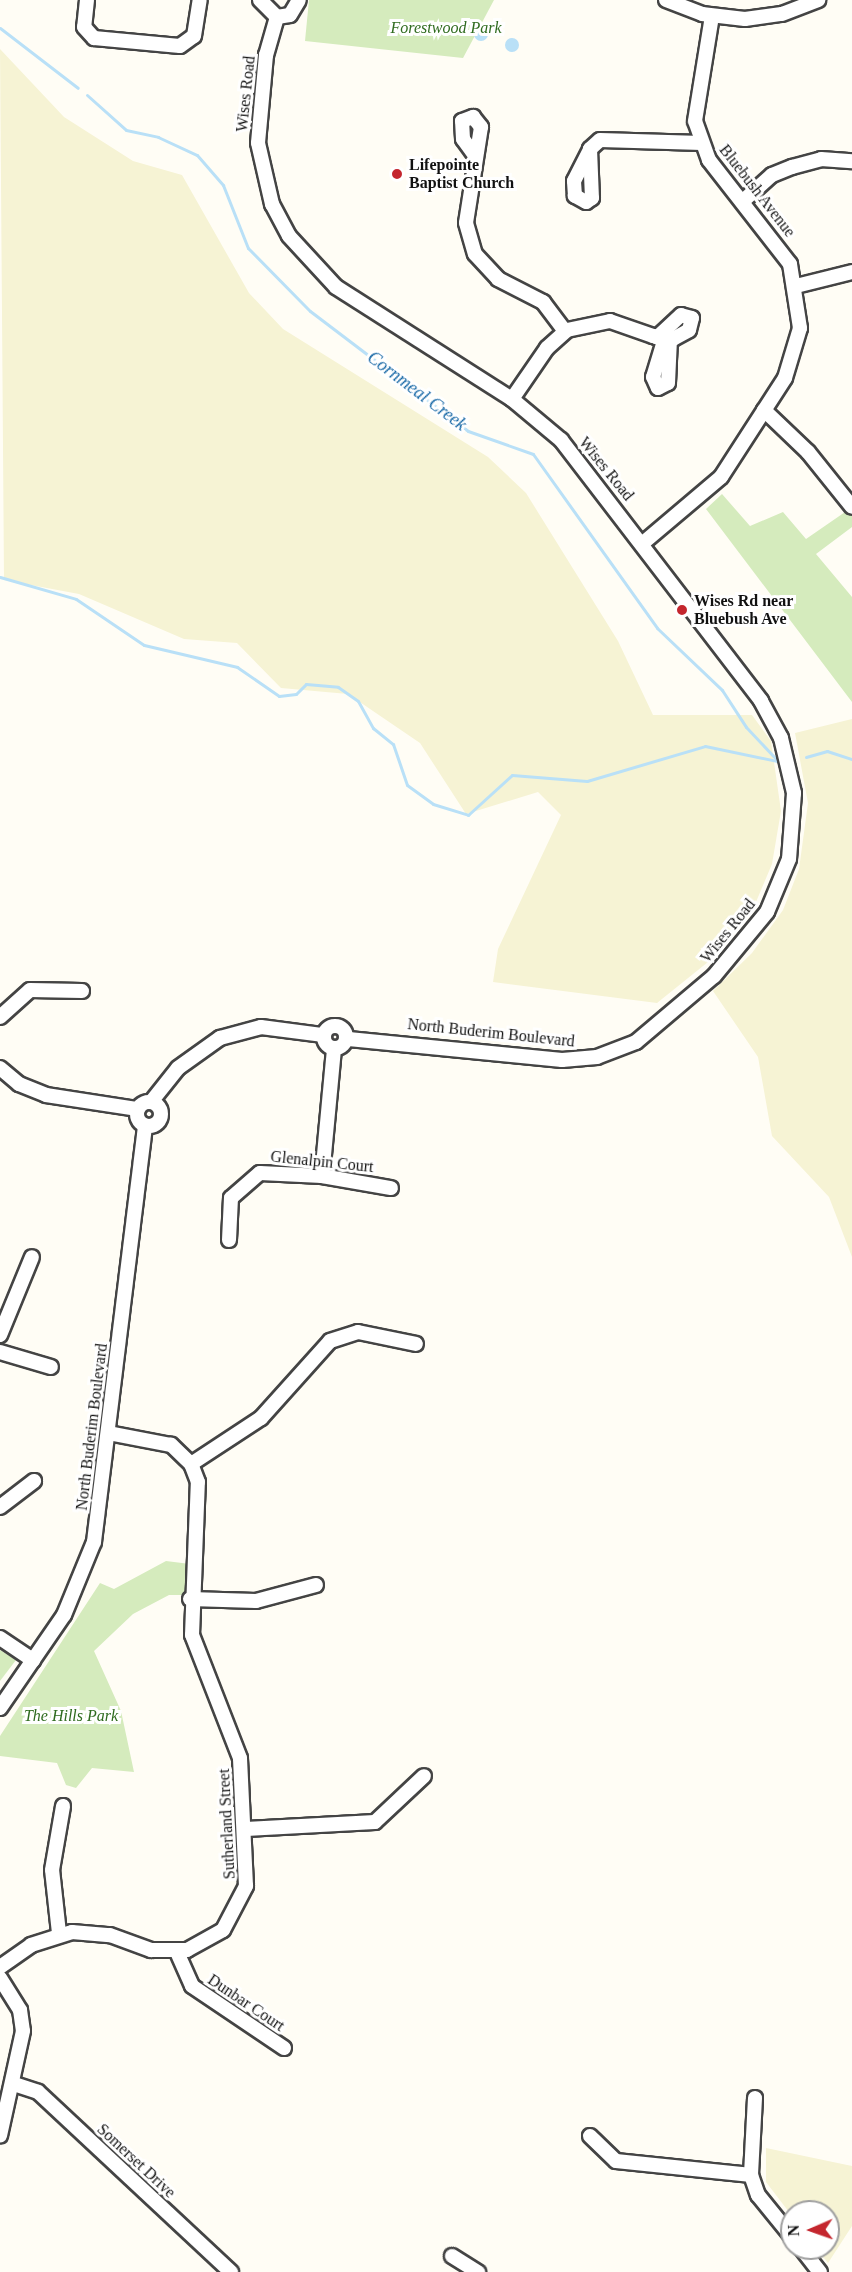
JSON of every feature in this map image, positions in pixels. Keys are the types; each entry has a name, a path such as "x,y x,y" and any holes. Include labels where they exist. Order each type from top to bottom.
{"street":[{"path":"87,0 84,27 94,38 180,46 194,36 200,0"},
{"path":"260,0 277,17 290,15 299,0"},
{"path":"666,0 711,16 763,17 818,0"},
{"name":"Bluebush Avenue","path":"643,543 721,477 764,410 794,355 800,328 796,286 779,245 743,201 702,143 695,121 711,16"},
{"name":"Wises Road","path":"277,17 266,55 258,143 272,204 289,236 336,287 512,399 561,440 643,543 770,716 794,794 789,859 767,912 714,976 686,999"},
{"path":"590,149 600,140 702,143"},
{"path":"476,157 466,218 475,254 498,279 543,302 565,331"},
{"path":"743,201 772,175 792,167 822,159 852,161"},
{"path":"796,286 852,272"},
{"path":"834,277 852,282"},
{"path":"512,399 565,331 610,321 667,333 687,331 692,317 667,333 656,382 666,386 669,377 667,333"},
{"path":"764,410 808,452 852,507"},
{"path":"0,1017 30,990 82,991"},
{"name":"North Buderim Boulevard","path":"323,1035 336,1026 346,1039 587,1058 636,1042 686,999"},
{"path":"0,1068 46,1095 138,1109 151,1102 178,1068 220,1038 261,1027 323,1035 334,1049 322,1176"},
{"path":"334,1049 346,1039"},
{"path":"138,1109 145,1126 161,1118 151,1102"},
{"name":"North Buderim Boulevard","path":"0,1708 64,1615 88,1562 108,1433 145,1126"},
{"name":"Glenalpin Court","path":"229,1240 227,1210 248,1178 271,1170 391,1188"},
{"path":"0,1335 32,1257"},
{"path":"108,1433 163,1441 190,1464 261,1418 330,1341 357,1332 416,1344"},
{"path":"0,1352 51,1367"},
{"name":"Sutherland Street","path":"59,1933 111,1935 151,1950 177,1952 211,1940 237,1910 246,1886 246,1829 240,1758 199,1663 190,1599 200,1494 190,1464"},
{"path":"0,1507 34,1481"},
{"path":"190,1599 256,1601 316,1585"},
{"path":"0,1638 33,1660"},
{"path":"246,1829 375,1822 424,1776"},
{"path":"0,1967 59,1933 52,1870 63,1806"},
{"name":"Dunbar Court","path":"177,1952 186,1978 200,1993 284,2048"},
{"path":"0,1978 20,2010 23,2031 14,2084 0,2136"},
{"name":"Somerset Drive","path":"14,2084 38,2092 231,2272"},
{"path":"755,2098 751,2175 758,2195 780,2222"},
{"path":"590,2136 616,2161 751,2175"},
{"path":"452,2256 478,2272"},
{"path":"810,2260 820,2272"}],"shaded area":[{"path":"0,49 64,117 133,161 182,175 249,293 283,329 488,457 526,493 618,641 653,715 752,715 771,741 781,811 772,864 753,909 708,962 657,1003 493,982 498,949 561,815 538,792 466,814 420,743 348,694 281,688 237,643 184,639 79,594 4,580"},
{"path":"852,719 852,1257 829,1197 772,1136 758,1057 713,991 752,953 783,910 799,869 808,803 795,733"},
{"path":"766,2148 852,2166 852,2226 840,2244 840,2200 780,2200 766,2182"}],"green space":[{"name":"Forestwood Park","path":"309,0 494,0 463,58 305,41"},
{"path":"722,494 750,526 783,512 806,539 848,510 852,514 852,527 816,554 852,597 852,702 706,509"},
{"name":"The Hills Park","path":"166,1561 190,1564 186,1595 169,1595 133,1614 94,1651 121,1711 134,1772 92,1768 76,1788 66,1785 57,1763 0,1756 0,1736 100,1583 114,1589"},
{"path":"0,1650 16,1660 0,1681"}],"water":[{"path":"478,27 484,27 488,34 484,41 478,41 474,37 474,31"},
{"path":"512,38 517,40 519,45 517,50 512,52 507,50 505,45 507,40"}],"waterway":[{"name":"Cornmeal Creek","path":"0,28 78,88"},
{"name":"Cornmeal Creek","path":"87,95 126,130 158,137 197,155 223,185 248,248 310,311 468,431 533,454 657,628 722,690 746,727 779,762"},
{"path":"0,577 76,599 144,645 237,667 279,696 296,694 306,684 338,687 358,701 373,728 393,744 407,785 433,804 468,815 512,775 587,781 705,746 777,761"},
{"name":"Cornmeal Creek","path":"806,757 827,751 852,759"}],"place":[{"name":"Lifepointe Baptist Church","path":"397,174"},
{"name":"Wises Rd near Bluebush Ave","path":"682,610"}]}
